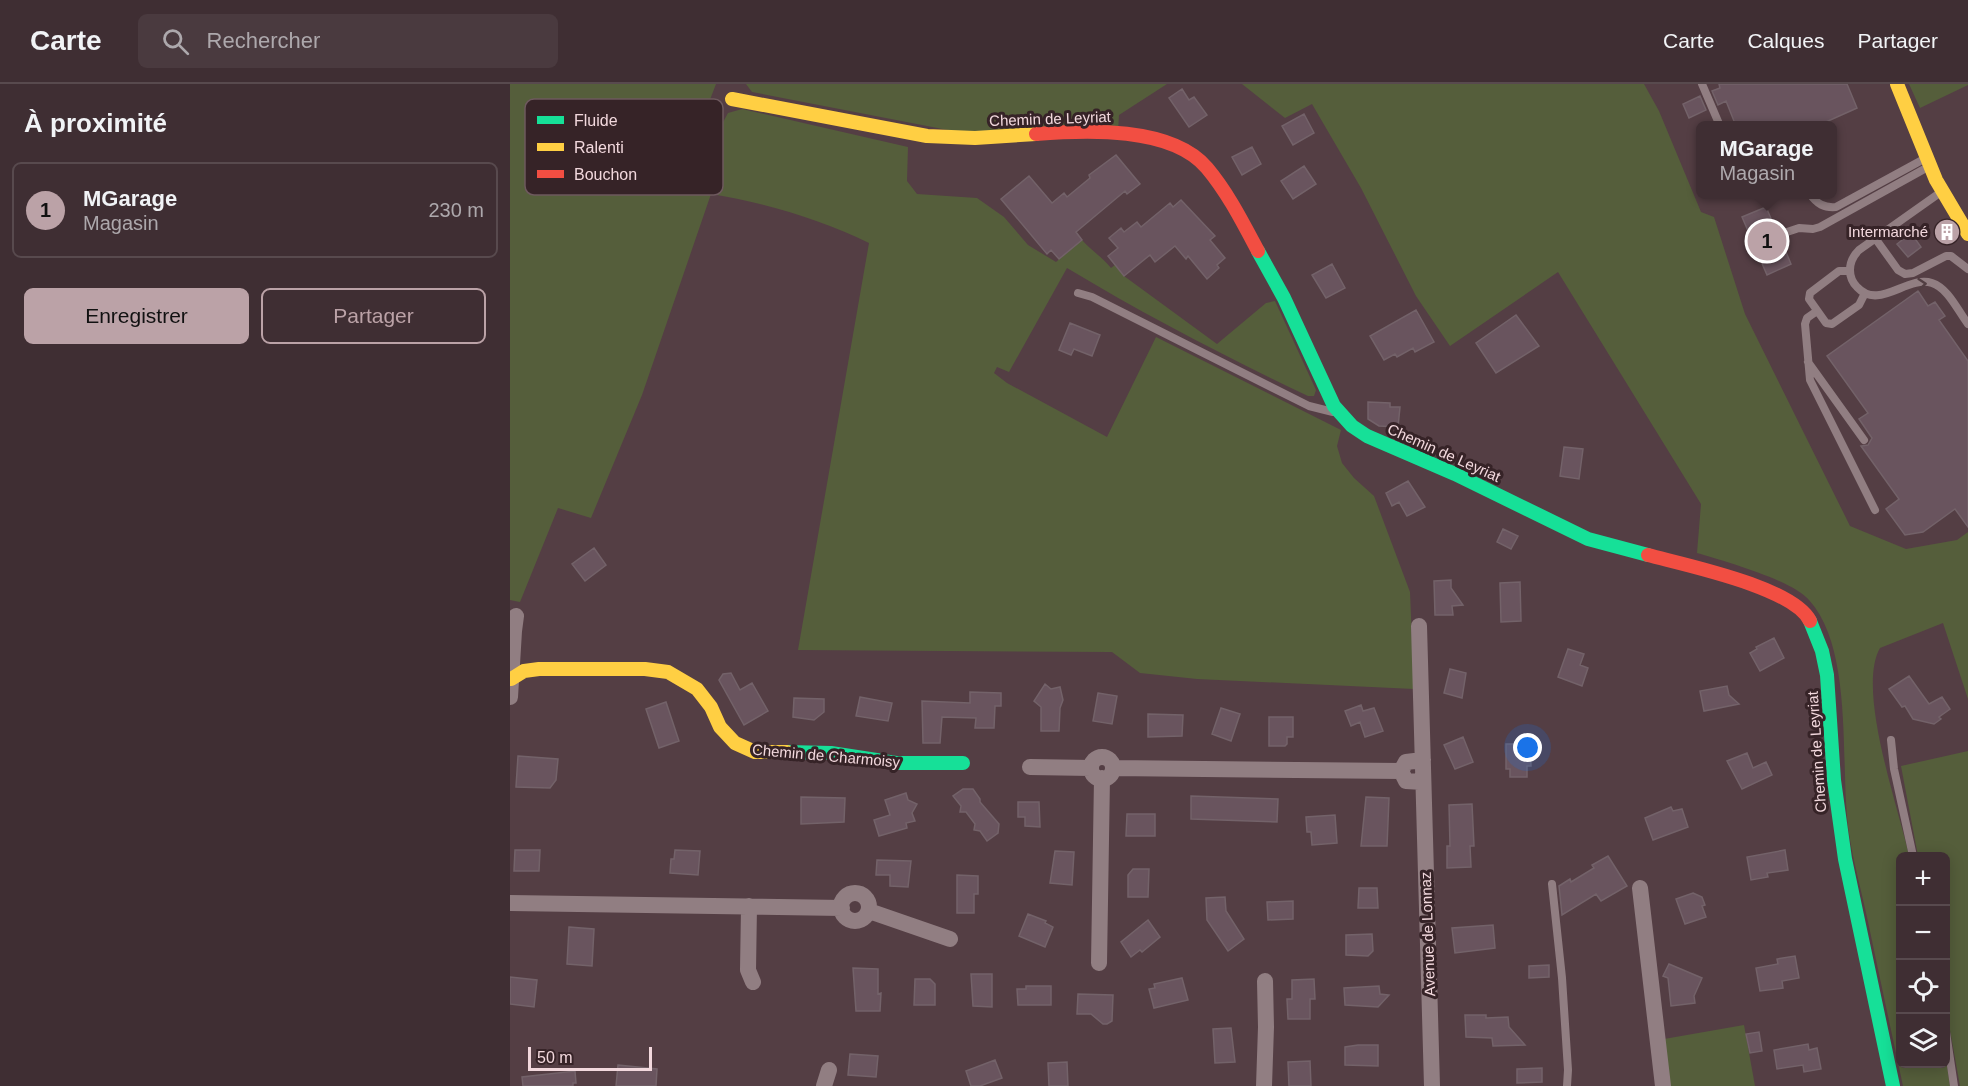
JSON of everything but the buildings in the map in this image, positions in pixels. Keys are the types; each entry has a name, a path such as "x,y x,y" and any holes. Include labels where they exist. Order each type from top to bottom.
{"street":[{"path":"1897,84 1930,160 1968,234"},
{"name":"Chemin de Leyriat","path":"732,99 927,135 975,138 1063,132 1118,132 1149,137 1184,150 1206,166 1229,198 1284,298 1339,413 1352,426 1367,436 1455,474 1580,536 1612,547 1741,580 1798,607 1808,617 1822,651 1827,675 1834,780 1845,858 1893,1086"},
{"path":"1946,189 1968,207"},
{"path":"510,697 516,616"},
{"name":"Avenue de Lonnaz","path":"1419,626 1432,1086"},
{"name":"Chemin de Charmoisy","path":"511,679 524,672 539,669 656,670 678,676 697,689 711,707 727,736 735,743 754,752 831,753 865,760 897,763 963,763"},
{"path":"1401,771 1406,762 1423,760"},
{"path":"1030,767 1102,771 1401,771"},
{"path":"1099,963 1102,771"},
{"path":"1401,771 1407,781 1423,782"},
{"path":"1640,888 1663,1086"},
{"path":"510,903 842,908 845,917 854,921 863,919 869,911 950,939"},
{"path":"749,906 748,970 753,982"},
{"path":"1264,981 1266,1028 1264,1086"}],"lane":[{"path":"1702,84 1718,121"},
{"path":"1814,199 1825,207 1836,207 1930,160"},
{"path":"1781,234 1799,228 1820,227 1930,160"},
{"path":"1946,189 1875,238 1855,255 1850,271 1853,282 1865,293 1882,295 1916,283 1932,283 1946,292 1968,324"},
{"path":"1875,238 1898,270 1905,274 1913,273 1946,256 1951,256 1968,269"},
{"path":"1850,271 1839,272 1810,293 1809,298 1817,311 1826,323 1832,324 1861,303 1865,293"},
{"path":"1078,293 1092,297 1309,406 1339,413"},
{"path":"1817,311 1807,318 1805,324 1808,362 1813,387 1875,510"},
{"path":"1808,362 1864,440"},
{"path":"1891,740 1894,769 1912,852"},
{"path":"1552,884 1562,978 1567,1086"},
{"path":"1950,1059 1954,1086"}],"green space":[{"path":"510,84 716,84 710,99 525,99 525,195 711,195 642,395 591,518 558,508 520,602 510,600"},
{"path":"746,84 1167,84 1119,115 1118,132 958,132 752,92"},
{"path":"1242,84 1644,84 1659,111 1701,212 1714,217 1745,314 1850,526 1906,549 1957,540 1968,532 1968,699 1943,623 1880,648 1874,667 1873,691 1876,720 1908,852 1896,852 1896,1053 1849,833 1839,679 1833,649 1824,622 1809,600 1788,585 1740,566 1697,553 1701,504 1558,272 1450,346 1416,296 1361,188 1312,104 1285,118"},
{"path":"1909,84 1968,84 1968,85 1920,108"},
{"path":"742,109 908,147 907,181 917,194 977,198 1004,217 1028,245 1056,262 1082,240 1111,268 1115,265 1124,276 1217,344 1266,303 1275,301 1316,390 1314,396 1308,396 1216,351 1067,268 1009,372 997,367 994,373 1007,383 1107,437 1156,337 1341,430 1337,446 1342,463 1354,478 1374,496 1410,592 1414,689 1197,679 1140,673 1112,652 798,650 869,243 792,213 716,195 723,195 723,122 728,113"},
{"path":"1968,751 1968,1086 1960,1086 1950,1030 1950,852 1917,852 1901,766"},
{"path":"1744,1025 1755,1086 1670,1086 1664,1039"},
{"path":"1899,1068 1948,1068 1950,1086 1903,1086"}],"traffic: fast":[{"path":"1258,251 1284,298 1334,406 1352,426 1367,436 1455,474 1588,539 1648,555"},
{"path":"1810,621 1822,651 1827,675 1834,780 1845,859 1893,1086"},
{"path":"787,752 831,753 896,763 963,763"}],"traffic: slow":[{"path":"1897,84 1936,180 1968,234"},
{"path":"732,99 927,136 975,138 1036,134"},
{"path":"511,679 524,671 539,669 645,669 668,672 697,689 711,707 720,727 735,743 755,752 787,752"}],"traffic: jam":[{"path":"1036,134 1078,132 1127,134 1172,144 1192,154 1207,168 1222,188 1258,251"},
{"path":"1648,555 1711,571 1761,588 1800,609 1810,621"}],"place":[{"name":"Intermarché","path":"1947,232"},
{"name":"MGarage","path":"1767,241"}]}
